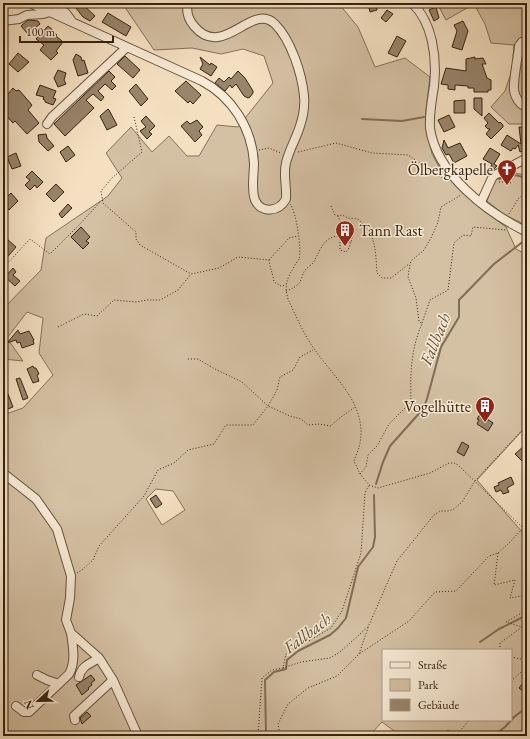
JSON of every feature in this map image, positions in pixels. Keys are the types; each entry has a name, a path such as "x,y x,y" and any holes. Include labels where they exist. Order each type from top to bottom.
{"street":[{"path":"30,3 202,81 221,94 241,118 248,134 253,151 254,194 259,206 264,209 272,210 282,206 286,199 285,168 288,155 300,126 304,104 300,75 294,56 278,28 270,20 265,18 254,19 228,35 210,36 199,31 192,24 187,13 188,3"},
{"path":"51,3 65,12 73,22"},
{"path":"412,3 424,18 434,52 435,77 430,120 432,138 439,156 451,174 468,191 505,220 527,232"},
{"path":"3,22 19,19 27,15 38,15 50,12"},
{"path":"527,41 522,42 519,46 514,91 517,99 527,107"},
{"path":"47,124 52,117 127,47"},
{"path":"481,202 493,176 527,158"},
{"path":"3,473 36,499 56,529 71,576 70,598 66,620 73,644 72,667 69,674 29,712 24,712 16,706"},
{"path":"71,633 98,658 113,680 138,736"},
{"path":"80,677 81,671 84,667 98,658"},
{"path":"37,675 59,684"},
{"path":"75,720 74,716 113,680"}],"path":[{"path":"134,117 142,152 112,178 101,191 103,203 136,232 136,239 140,245 191,274"},
{"path":"253,151 269,148 288,155 336,143 372,153 408,155 442,178 451,174"},
{"path":"507,182 509,176"},
{"path":"490,182 511,183"},
{"path":"422,324 419,321 416,298 408,277 411,260 424,250 432,236 438,222 441,207 468,191"},
{"path":"505,220 518,199 527,191"},
{"path":"280,736 278,724 288,704 308,688 337,676 359,654 409,621 435,592 456,591 489,556 498,553 523,528 475,481 454,463 430,473 378,488 369,485 360,474 354,461 360,443 360,422 355,407 345,387 314,350 288,299 286,292 285,285 288,276 299,259 300,250 293,207 286,199"},
{"path":"3,268 30,240 50,254 102,200"},
{"path":"331,206 335,215 338,216 339,220 347,226 353,237 346,252 340,250 340,236"},
{"path":"338,216 342,215 348,218 358,218 368,229 374,241 377,273 382,278 391,278 410,264"},
{"path":"360,474 366,467 368,456 376,446 389,424 411,402 410,382 416,337 430,300 448,290 454,243 463,235 471,236 473,227 504,230 518,227"},
{"path":"285,285 281,286 274,282 269,260 288,238 298,236"},
{"path":"286,292 294,288 299,283 305,271 312,264 325,242 334,236 340,236 346,237 348,242 351,242"},
{"path":"58,327 84,314 97,316 114,300 136,302 160,300 178,290 191,274 220,268 238,257 269,260"},
{"path":"71,576 82,570 93,560 99,546 144,496 158,470 174,462 188,450 214,444 226,425 253,425 268,406 277,390 280,377 293,370 300,357 314,350"},
{"path":"188,359 198,359 242,382 268,406 300,419 308,425 319,424 331,426 339,417 355,407"},
{"path":"359,654 369,625 397,561 434,515 440,511 454,509 462,502 475,481 523,429 527,427"},
{"path":"283,668 286,654 331,628 342,611 361,554 365,493 369,485"},
{"path":"498,553 494,585 515,580 510,598 527,595"},
{"path":"500,649 500,643 522,627 506,622 527,610 527,607"},
{"path":"258,736 262,678 272,670 301,662 330,658 340,652 369,625"},
{"path":"512,657 527,660"},
{"path":"512,680 527,669"},
{"path":"456,736 468,721"}],"green space":[{"path":"122,3 339,3 358,27 375,67 405,58 430,77 426,110 426,125 432,154 438,165 460,190 506,227 516,249 527,255 527,433 522,431 477,480 523,533 527,530 527,736 457,736 448,730 440,736 401,736 382,722 369,736 3,736 3,415 23,408 53,375 39,353 43,318 27,312 7,338 23,361 3,359 3,309 41,270 46,238 108,196 122,178 106,153 131,127 152,152 169,136 187,156 199,156 217,125 238,127 273,83 264,56 243,49 221,54 192,48 154,50","holes":["156,489 173,491 185,510 162,525 146,499"]},
{"path":"437,3 527,3 527,124 509,124 491,107 505,91 512,70 514,45 491,43 485,24 474,4 446,20"},
{"path":"511,172 524,175 527,178 527,226 502,213 487,201 496,176"}],"building":[{"path":"72,3 81,3 95,16 90,21 83,17"},
{"path":"368,3 376,3 377,10 370,12"},
{"path":"436,7 439,18 434,21 429,10"},
{"path":"387,10 393,14 386,22 381,18"},
{"path":"108,13 131,27 126,36 102,22"},
{"path":"28,20 38,21 40,24 28,34 21,26"},
{"path":"463,21 468,31 462,50 452,47 457,31 454,25"},
{"path":"48,26 63,42 56,51 58,53 51,60 40,50 44,45 36,39"},
{"path":"397,36 406,41 397,57 388,53"},
{"path":"18,53 29,62 18,72 9,64"},
{"path":"76,54 81,57 82,61 84,60 88,73 78,76 73,60"},
{"path":"125,56 140,70 133,78 117,64"},
{"path":"200,57 210,65 211,63 217,67 211,76 200,69 203,64"},
{"path":"475,57 475,59 483,58 486,64 482,64 487,78 491,80 491,90 488,90 488,92 474,92 474,88 455,85 455,90 448,89 448,85 441,84 446,68 466,71 466,59"},
{"path":"58,70 66,73 64,80 66,84 58,87 54,78"},
{"path":"109,71 115,77 111,81 116,86 112,90 105,84 98,91 104,97 101,101 93,94 86,100 94,108 65,136 54,124"},
{"path":"238,71 245,78 253,91 248,98 244,96 236,84 232,88 230,85 225,91 215,83 219,78 224,82 229,77 231,79"},
{"path":"186,81 201,95 193,104 190,101 188,103 175,91"},
{"path":"136,84 148,99 141,106 129,91"},
{"path":"40,85 56,91 53,98 56,99 53,105 45,102 43,99 44,97 36,95"},
{"path":"13,88 16,91 19,90 32,105 28,110 39,123 27,134 15,121 13,123 3,112 3,100"},
{"path":"474,98 482,98 482,116 474,109"},
{"path":"465,100 465,113 454,113 454,101"},
{"path":"108,109 117,125 107,130 100,116"},
{"path":"489,113 503,125 503,127 491,139 486,134 490,129 485,126 488,123 484,118"},
{"path":"449,115 455,127 444,132 438,120"},
{"path":"146,116 155,126 149,132 152,134 147,139 140,131 146,127 141,121"},
{"path":"197,120 203,127 199,131 202,135 195,142 181,126 187,121 190,124"},
{"path":"519,127 527,127 527,149 520,152 518,145 511,151 501,145 507,135 521,144"},
{"path":"46,134 47,138 54,146 48,151 39,142 38,135"},
{"path":"444,140 448,148 460,143 467,156 454,163 449,154 446,155 442,148"},
{"path":"68,146 75,155 66,162 60,152"},
{"path":"490,148 500,154 494,164 497,166 493,170 490,168 492,164 483,159"},
{"path":"16,153 21,166 12,169 7,157"},
{"path":"32,171 43,182 37,188 35,185 30,190 25,185 30,180 26,177"},
{"path":"56,184 64,192 54,202 46,194"},
{"path":"11,193 18,201 9,210 7,207 3,211 3,201"},
{"path":"68,204 72,208 62,218 59,214"},
{"path":"81,227 90,237 86,241 89,243 83,249 71,237"},
{"path":"6,238 16,247 3,262 3,241"},
{"path":"13,268 16,272 13,275 20,281 15,286 5,277"},
{"path":"18,330 20,334 29,331 34,340 34,344 22,348 20,342 17,343 16,340 7,343"},
{"path":"33,366 39,374 37,375 39,381 33,383 27,369"},
{"path":"20,378 28,398 23,400 16,379"},
{"path":"8,394 13,407 3,411 3,396"},
{"name":"Vogelhütte","path":"484,408 488,411 484,417 493,423 488,431 477,424 479,420 477,419"},
{"path":"462,442 469,446 464,456 457,452"},
{"path":"524,446 527,448 527,459 524,463 515,454"},
{"path":"511,477 514,484 507,488 509,492 503,494 501,490 496,492 494,487 499,485 498,483"},
{"path":"156,495 162,504 156,508 150,499"},
{"path":"91,675 95,680 91,683 92,685 88,688 89,689 82,695 76,685"},
{"path":"527,678 527,688 524,692 519,688"},
{"path":"87,712 91,716 82,724 80,718"}],"waterway":[{"path":"362,119 402,121 424,117"},
{"path":"499,179 513,175 520,176 527,180"},
{"name":"Fallbach","path":"376,484 390,446 423,409 441,347 459,317 459,300 494,264 525,240"},
{"name":"Fallbach","path":"266,736 265,680 274,672 286,669 287,660 298,651 330,635 346,618 358,567 373,547 375,537 374,495"},
{"path":"480,642 499,629 527,615"},
{"path":"512,719 527,707"},
{"path":"493,736 510,721"}],"place":[{"name":"Ölbergkapelle","path":"507,186"},
{"name":"Tann Rast","path":"345,247"},
{"name":"Vogelhütte","path":"485,423"}]}
